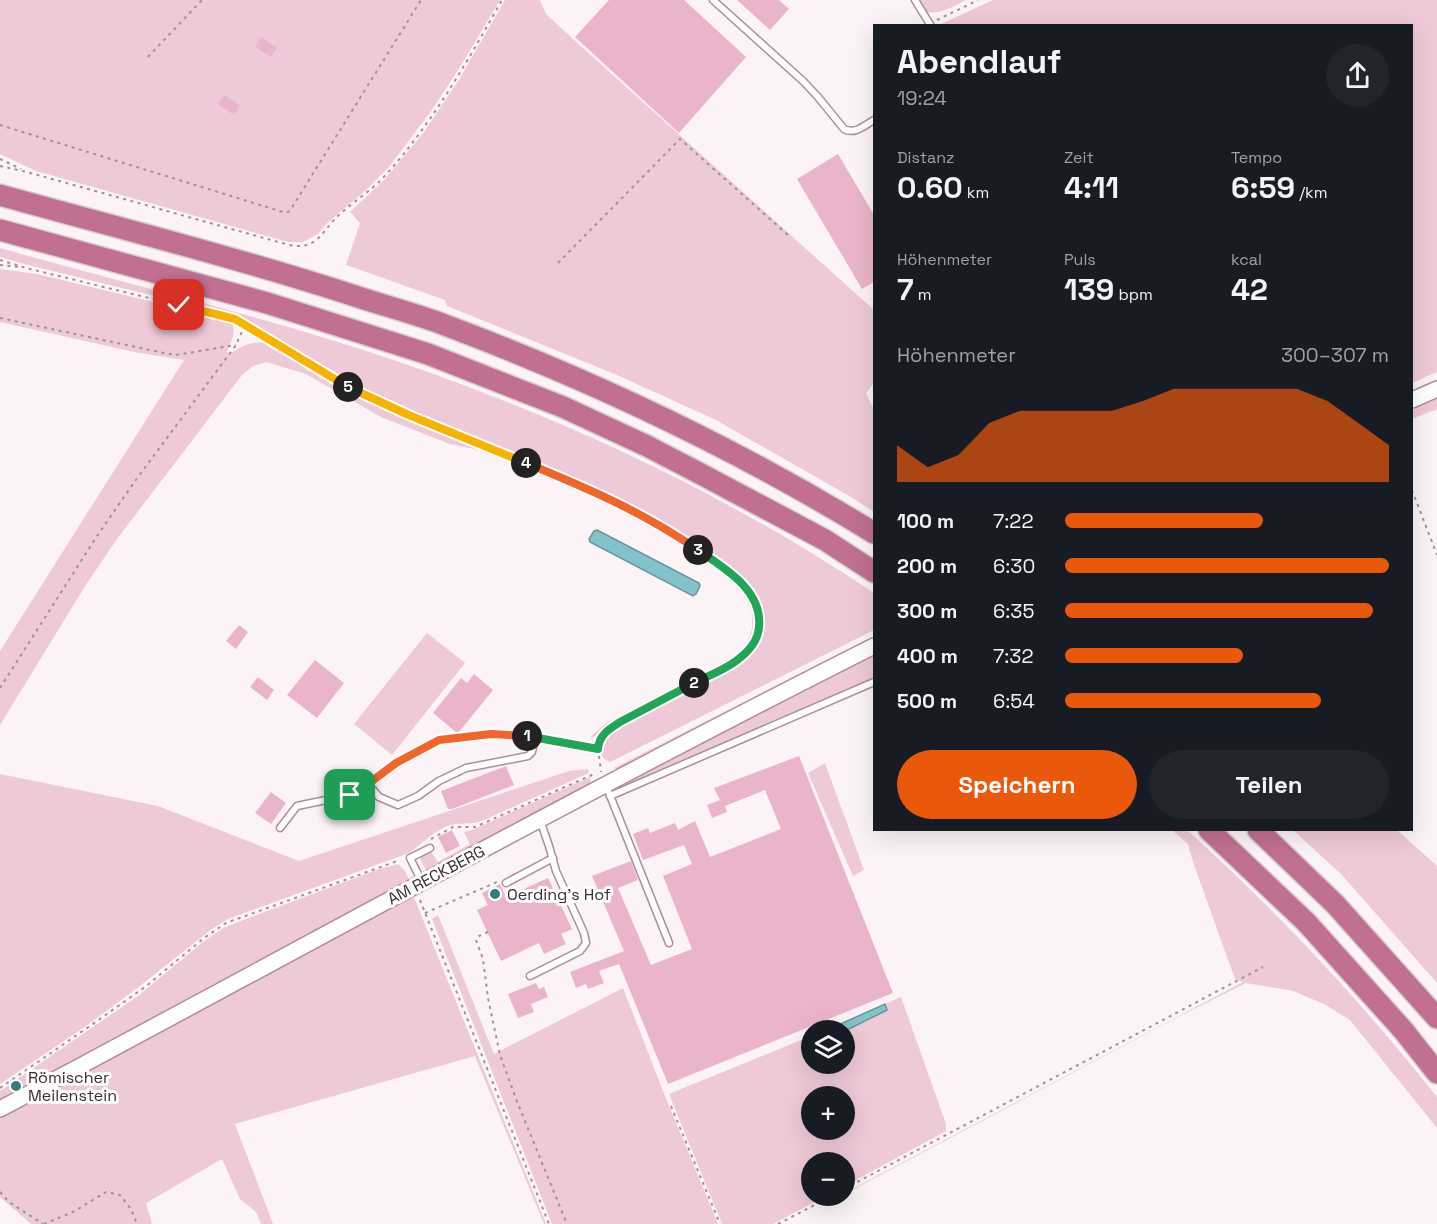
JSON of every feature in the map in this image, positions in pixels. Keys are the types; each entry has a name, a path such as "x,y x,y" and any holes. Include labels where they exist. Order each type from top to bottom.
{"highway":[{"path":"0,195 276,270 461,331 573,375 665,419 732,453 873,532"},
{"path":"0,230 267,303 428,354 563,406 647,446 825,540 873,571"},
{"path":"1210,831 1306,922 1403,1030 1437,1073"},
{"path":"1259,831 1335,904 1437,1018"}],"street":[{"path":"1413,400 1437,389"},
{"name":"AM RECKBERG","path":"0,1109 605,784 873,647"}],"lane":[{"path":"713,0 803,81 844,129 849,132 854,131 873,121"},
{"path":"915,0 929,24"},
{"path":"669,943 605,784 873,682"},
{"path":"280,828 297,806 350,795 396,763 439,740 491,734 526,735 598,749"},
{"path":"368,784 379,796 398,805 466,768 528,756 532,752 535,737"},
{"path":"530,976 580,951 586,944 584,933 556,871 540,820"},
{"path":"418,885 410,858 428,845"},
{"path":"506,883 553,858"}],"path":[{"path":"148,57 202,0"},
{"path":"0,125 288,212 421,0"},
{"path":"0,166 289,245 304,247 317,240 332,221 380,181 400,157 446,95 502,0"},
{"path":"932,24 978,0"},
{"path":"558,263 680,139 788,235"},
{"path":"0,159 27,172"},
{"path":"0,260 235,319 340,384 364,396 578,484 654,521 720,565 744,586 757,605 759,631 755,640 735,662 609,728 600,739 598,749 605,784 475,827 453,827 428,845"},
{"path":"0,265 26,268"},
{"path":"0,318 176,355 236,345"},
{"path":"0,688 97,536 236,345 245,325"},
{"path":"1413,493 1437,555"},
{"path":"0,1088 118,1007 226,923 395,861"},
{"path":"418,885 425,913 549,1224"},
{"path":"425,913 486,888"},
{"path":"488,932 476,940 483,959 488,998 500,1052 516,1099 567,1224"},
{"path":"855,1183 1263,967"},
{"path":"671,1106 720,1224"},
{"path":"0,1192 9,1202 43,1224 73,1212 106,1192 120,1195 131,1209 137,1224"},
{"path":"778,1224 813,1206"}],"shaded area":[{"path":"0,0 500,0 434,107 389,167 318,234 303,242 288,242 36,171 0,154"},
{"path":"505,0 540,0 546,14 873,309 873,384 866,393 873,408 873,511 716,420 617,375 447,306 445,300 346,265 360,223 350,212 385,179 424,132 460,78"},
{"path":"918,0 966,0 933,13 923,9"},
{"path":"993,0 1437,0 1437,372 1413,383 1413,24 941,24"},
{"path":"0,248 309,333 471,388 591,437 708,494 765,525 873,592 873,630 610,762 604,758 601,749 606,739 619,726 741,662 753,649 761,635 764,613 757,597 747,584 725,564 634,506 348,384 236,316 0,257"},
{"path":"0,269 37,274 229,320 234,331 227,352 230,354 246,345 265,343 359,397 541,471 620,507 695,551 736,582 752,605 755,614 754,632 745,647 730,661 615,721 598,735 589,738 606,723 738,653 747,643 752,629 752,613 746,598 734,584 707,562 668,536 604,502 479,450 450,444 381,417 306,374 266,362 253,366 242,375 117,539 87,583 0,725 0,651 184,360 134,352 0,322"},
{"path":"1437,397 1437,409 1413,419 1413,407"},
{"path":"427,633 465,663 392,755 354,724"},
{"path":"873,637 873,640 619,770 614,768"},
{"path":"873,654 873,678 618,790 621,784"},
{"path":"825,763 864,870 853,876 808,773"},
{"path":"588,769 589,773 484,820 447,826 409,853 228,919 86,1026 0,1084 0,774 158,806 299,861 569,771"},
{"path":"590,777 591,785 428,873 422,863 420,857 431,852 438,862 470,844 464,832"},
{"path":"1173,831 1188,831 1253,892 1379,1026 1437,1097 1437,1128 1350,1020 1324,1004 1293,991 1246,983 855,1189 1243,982 1235,979 1188,844"},
{"path":"1294,831 1398,831 1437,866 1437,983 1342,875"},
{"path":"398,864 405,871 410,882 0,1101 0,1091 138,996 204,941 225,927 379,869"},
{"path":"413,895 546,1224 544,1224 475,1056 235,1124 273,1224 261,1224 256,1212 240,1199 222,1159 146,1203 152,1224 31,1224 0,1197 0,1116"},
{"path":"438,915 494,1054 623,988 718,1224 552,1224 432,919"},
{"path":"901,997 946,1124 946,1131 855,1181 855,1152 801,1152 801,1206 807,1206 773,1224 722,1224 669,1094 801,1040 801,1074 855,1074 855,1026 887,1010 885,1004"}],"water":[{"path":"597,530 699,583 696,594 693,596 590,542 589,539"},
{"path":"885,1004 887,1010 855,1026 855,1020 849,1020"}],"building":[{"path":"609,0 684,0 746,57 679,133 575,37"},
{"path":"737,0 779,0 789,9 770,30"},
{"path":"261,37 277,48 271,57 255,47"},
{"path":"224,95 240,105 234,115 218,104"},
{"path":"838,154 873,213 873,283 862,289 797,179"},
{"path":"239,625 248,632 236,649 226,641"},
{"path":"315,660 344,683 317,718 287,695"},
{"path":"474,674 493,690 457,733 433,713 461,678 467,683"},
{"path":"258,677 274,690 267,700 250,687"},
{"path":"799,756 893,993 826,1020 801,1020 801,1030 668,1084 619,964 599,971 604,983 588,989 586,984 576,988 570,972 624,951 592,876 631,861 638,880 618,888 651,965 692,949 663,876 692,864 684,845 643,860 633,834 648,828 650,833 675,823 678,830 695,821 710,857 781,829 765,790 725,806 727,812 712,818 707,805 720,800 714,788"},
{"path":"506,766 514,785 448,809 441,791"},
{"path":"271,792 286,803 271,824 255,813"},
{"path":"452,830 460,846 446,853 438,837"},
{"path":"548,878 572,929 561,934 566,944 544,954 539,943 501,961 477,910 488,905 482,893 500,884 506,897"},
{"path":"536,983 539,989 544,987 548,997 531,1004 534,1012 518,1018 508,994"}],"place":[{"name":"Oerding's Hof","path":"495,894"},
{"name":"Römischer Meilenstein","path":"16,1086"}],"route":[{"path":"179,305 235,319 340,384 364,396 578,484 654,521 734,576 757,605 759,631 747,651 735,662 609,728 600,739 598,749 526,735 491,734 439,740 396,763 350,795"}]}
